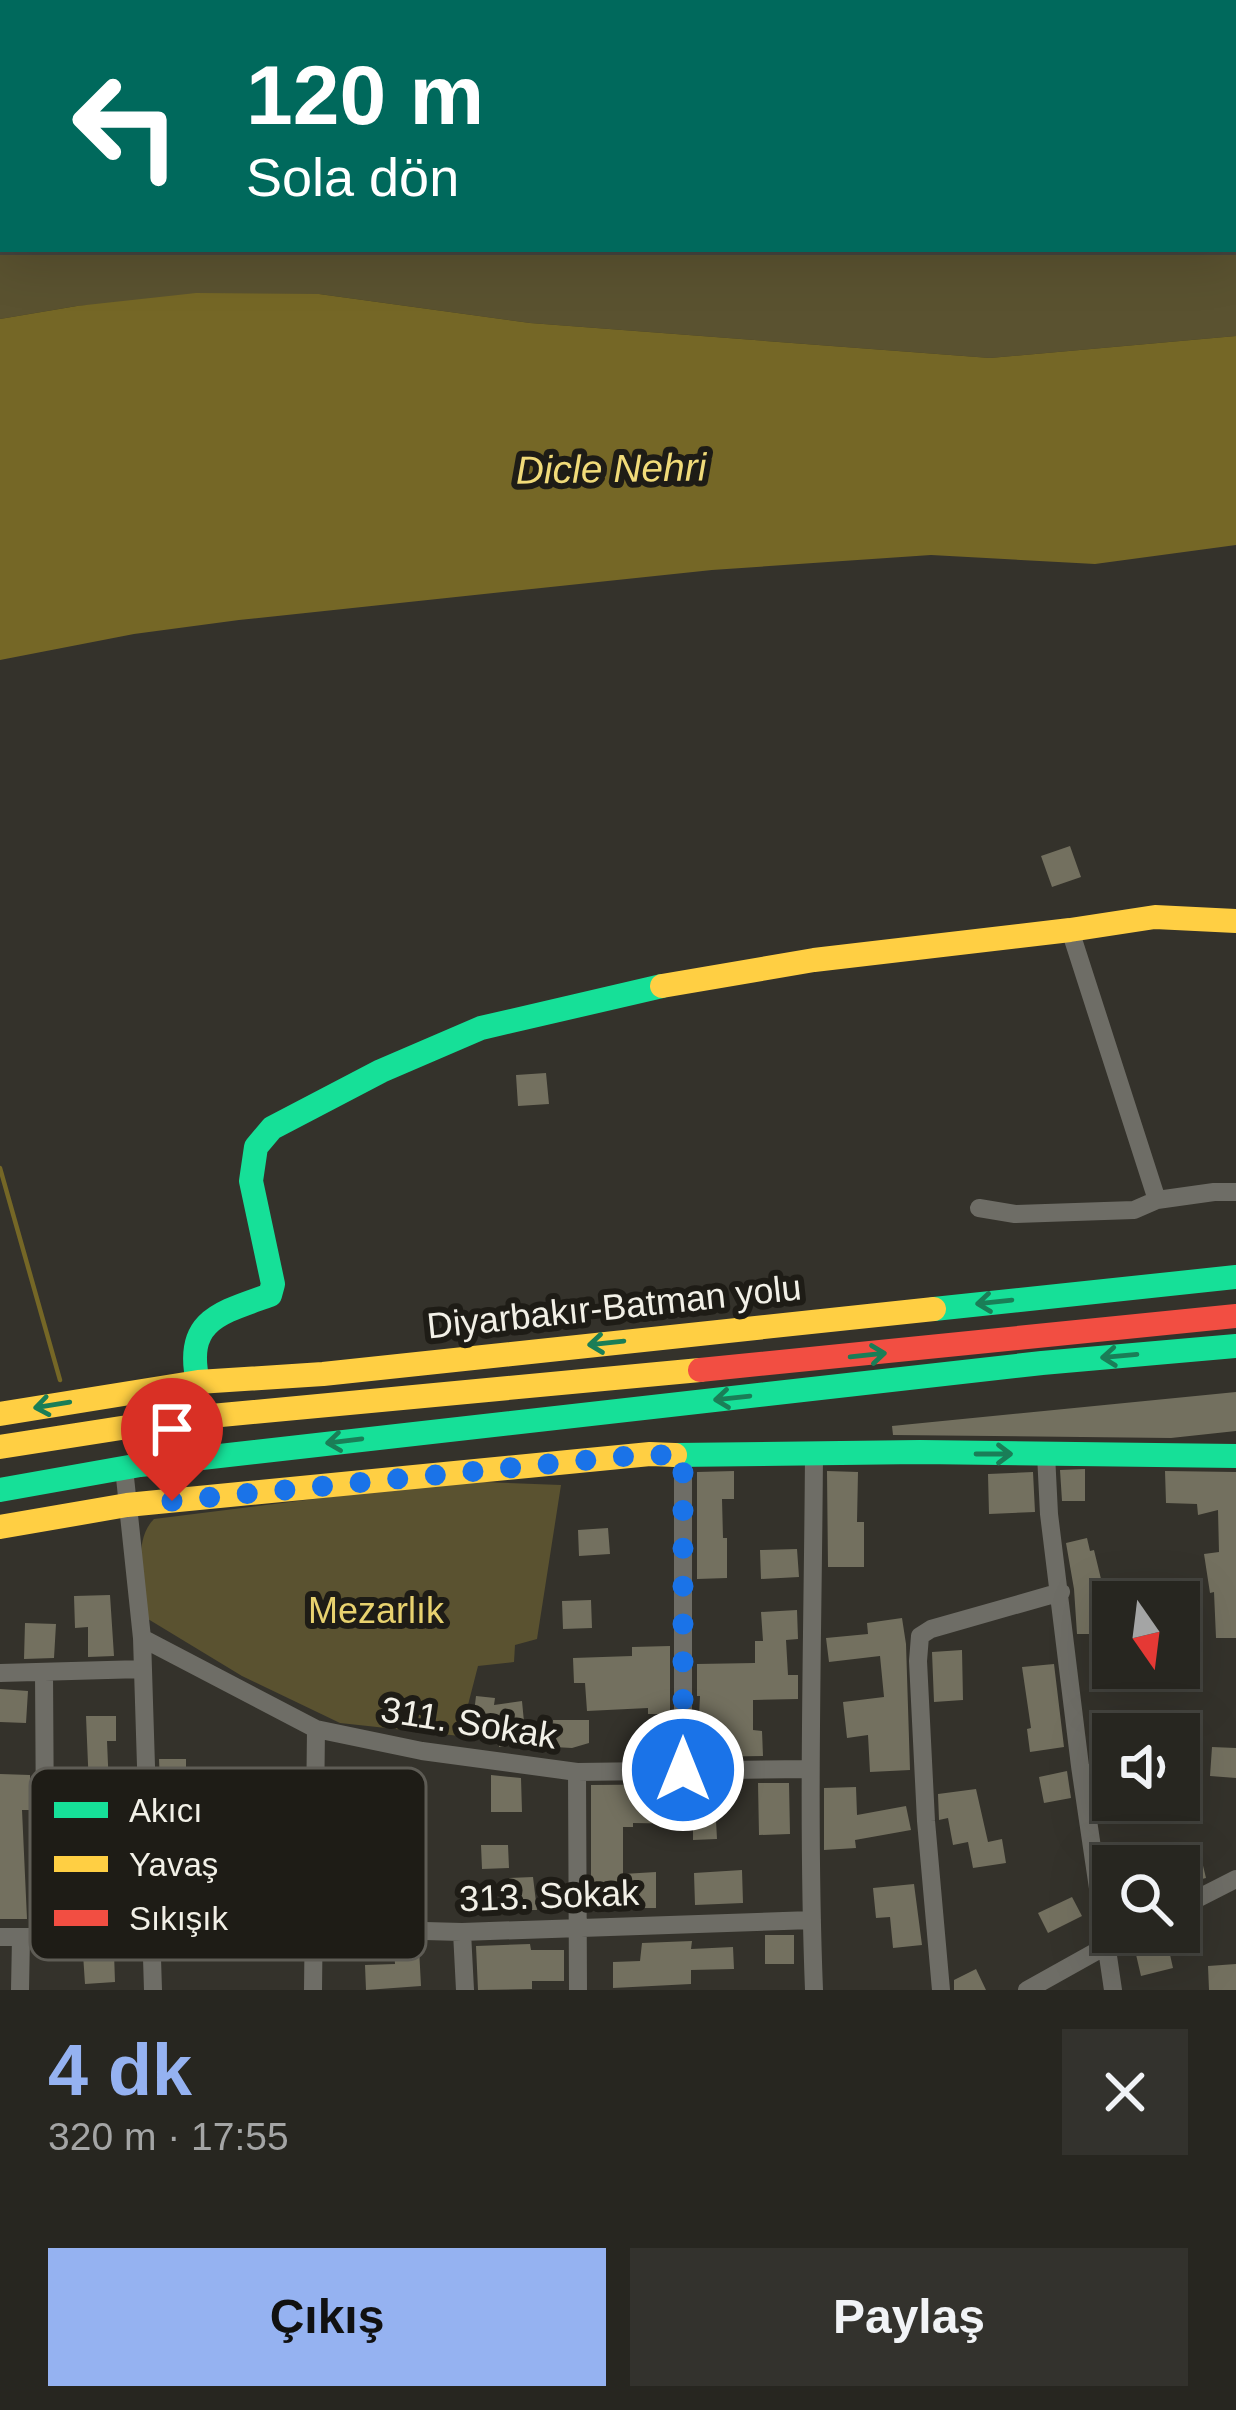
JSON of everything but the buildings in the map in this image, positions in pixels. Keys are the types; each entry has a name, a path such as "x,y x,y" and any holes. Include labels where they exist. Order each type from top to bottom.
{"main road":[{"path":"198,1382 192,1347 204,1326 270,1295 274,1284 251,1180 256,1148 272,1128 381,1071 481,1028 632,992 814,960 1155,917 1236,920"},
{"name":"Diyarbakır-Batman yolu","path":"0,1414 198,1382 347,1371 1236,1277"},
{"name":"Diyarbakır-Batman yolu","path":"0,1447 179,1419 1236,1316"},
{"path":"0,1490 124,1468 1042,1363 1236,1346"},
{"path":"0,1528 127,1505 650,1454 1236,1456"}],"street":[{"path":"1070,930 1157,1200"},
{"path":"980,1208 1015,1214 1135,1210 1157,1200 1236,1192"},
{"path":"814,1453 809,1769 814,1990"},
{"path":"1046,1454 1049,1514 1092,1845"},
{"path":"683,1457 683,1770"},
{"path":"124,1468 142,1638 146,1768"},
{"path":"941,1990 926,1821 920,1636 1061,1592"},
{"name":"311. Sokak","path":"142,1638 316,1729 422,1751 577,1772 809,1769"},
{"path":"0,1673 143,1669"},
{"path":"44,1673 45,1768"},
{"path":"316,1729 316,1768"},
{"path":"577,1772 578,1990"},
{"path":"1200,1897 1236,1879"},
{"name":"313. Sokak","path":"426,1931 812,1920"},
{"path":"462,1932 465,1990"},
{"path":"20,1990 30,1941"},
{"path":"1027,1990 1092,1953"},
{"path":"1107,1953 1113,1990"},
{"path":"152,1960 153,1990"},
{"path":"313,1960 313,1990"}],"green space":[{"path":"0,252 1236,252 1236,336 990,358 530,323 319,294 77,306 0,319"},
{"name":"Mezarlık","path":"458,1481 561,1485 537,1639 515,1645 514,1662 478,1666 460,1736 340,1723 242,1676 148,1619 141,1553 154,1519"}],"water":[{"name":"Dicle Nehri","path":"196,293 319,294 530,323 990,358 1236,336 1236,545 1095,564 931,555 712,570 239,620 0,660 0,319"}],"waterway":[{"path":"0,1168 60,1380"}],"traffic: fast":[{"path":"198,1382 195,1361 201,1332 222,1314 270,1295 273,1284 251,1181 256,1147 272,1128 381,1071 481,1028 662,986"},
{"path":"934,1309 1236,1277"},
{"path":"0,1490 140,1465 1042,1363 1236,1346"},
{"path":"675,1455 1236,1456"}],"traffic: slow":[{"path":"662,986 814,960 1155,917 1236,921"},
{"path":"0,1414 198,1382 323,1374 934,1309"},
{"path":"0,1447 179,1419 700,1370"},
{"path":"0,1527 127,1505 675,1455"}],"traffic: jam":[{"path":"700,1370 1236,1316"}],"route":[{"path":"172,1501 650,1454 683,1457 683,1770"}]}
